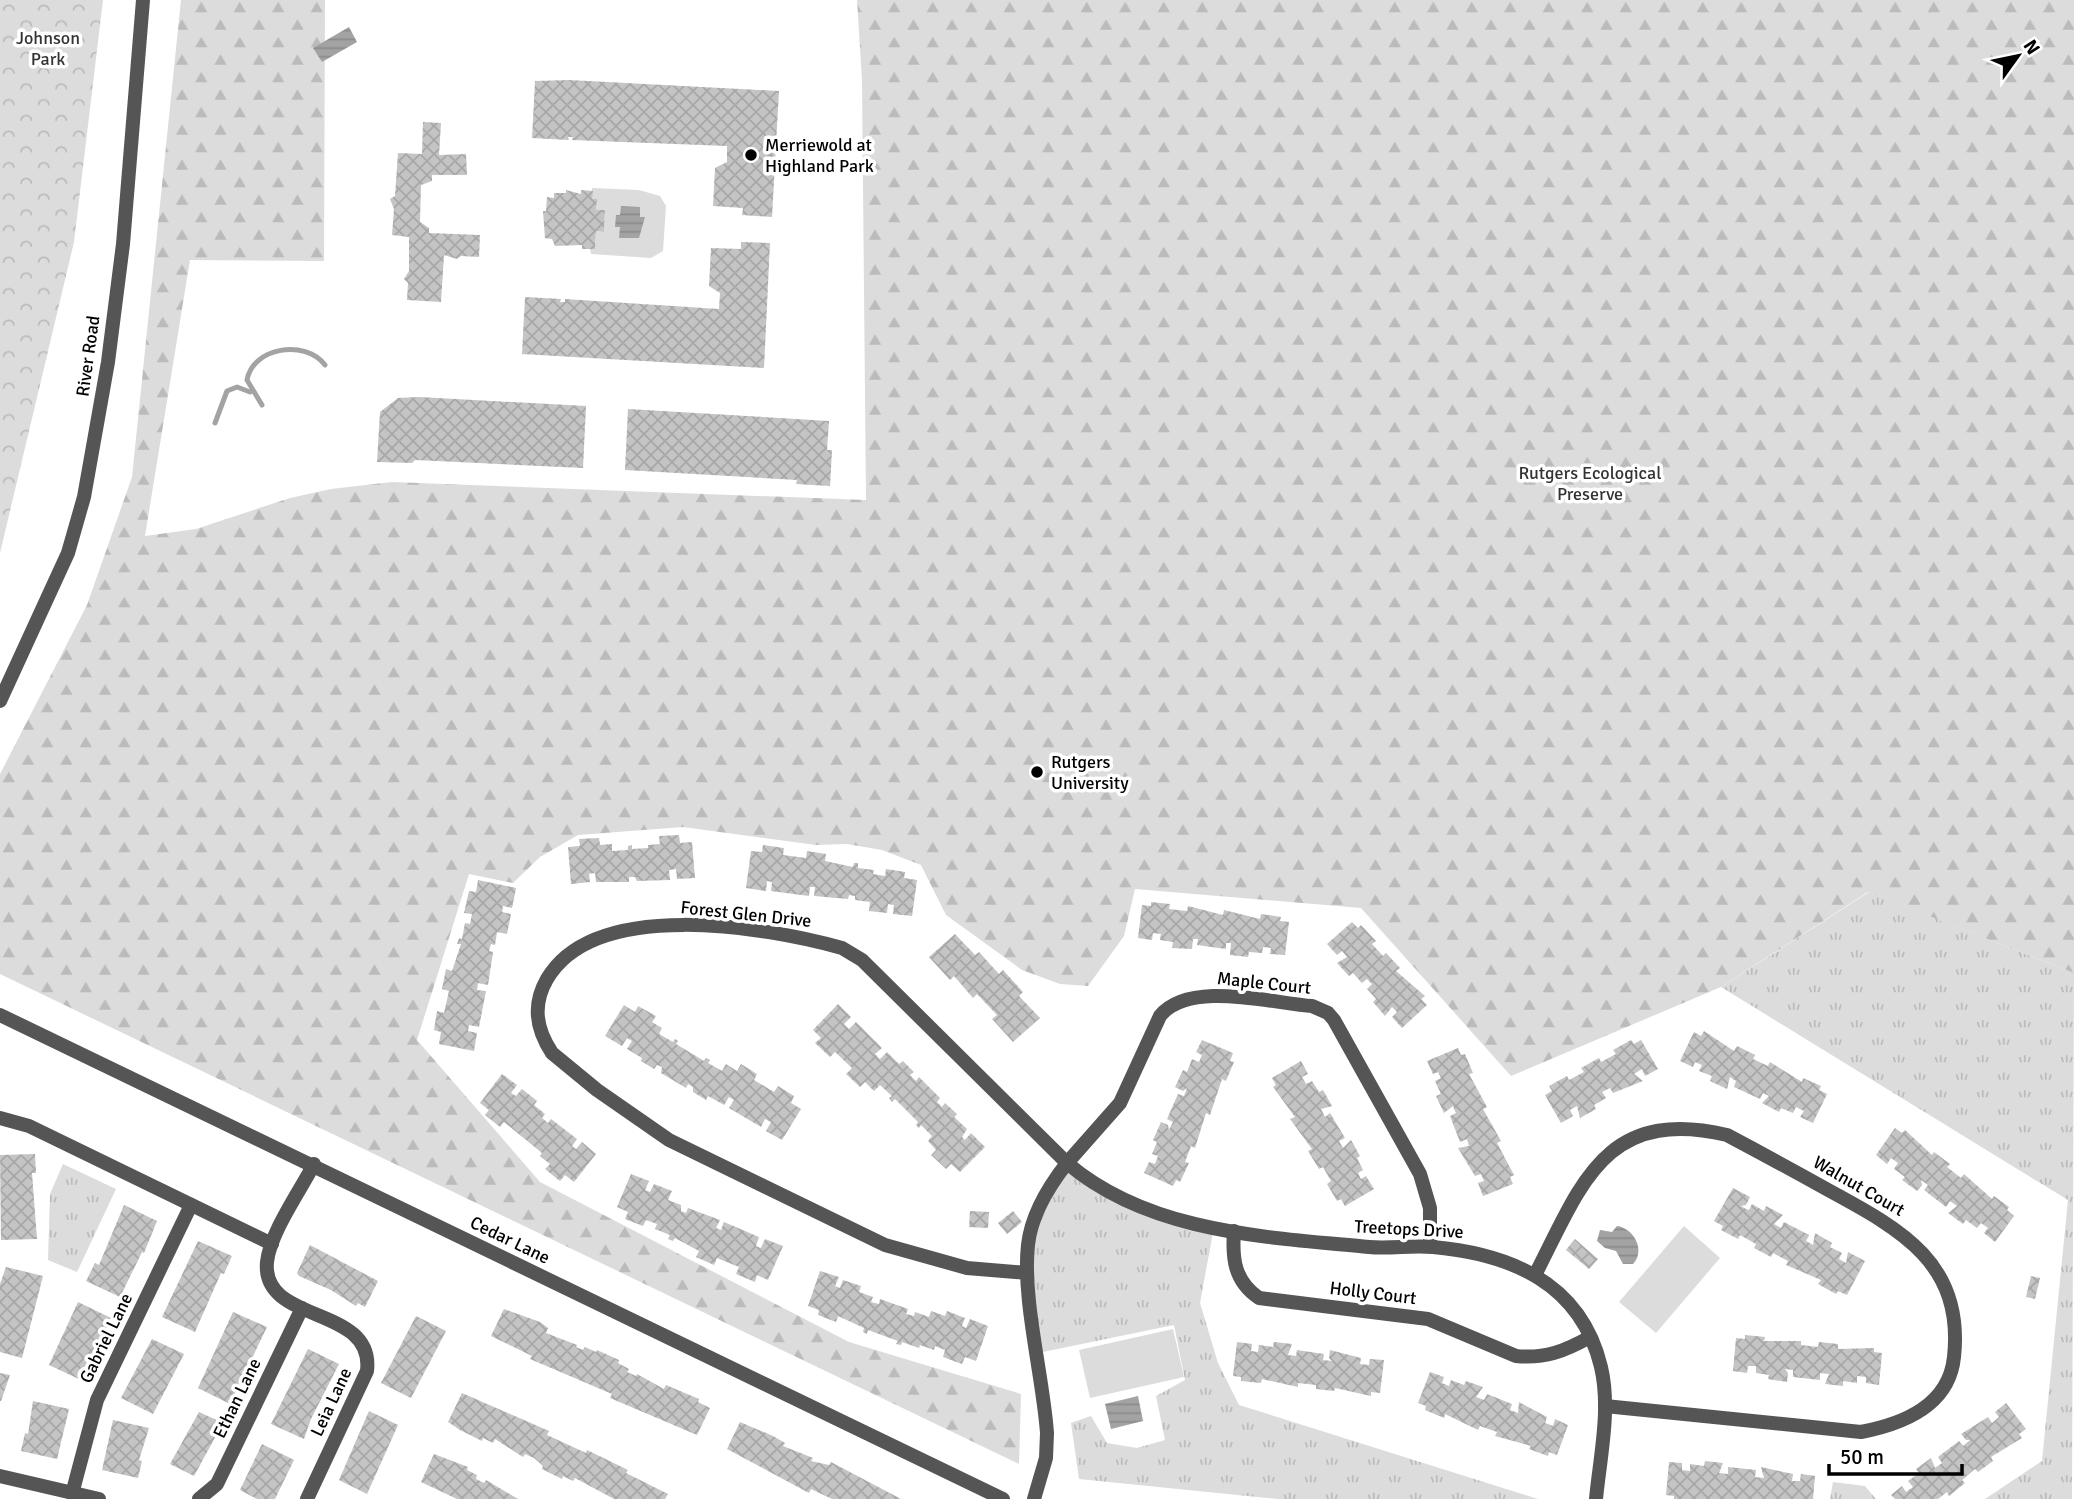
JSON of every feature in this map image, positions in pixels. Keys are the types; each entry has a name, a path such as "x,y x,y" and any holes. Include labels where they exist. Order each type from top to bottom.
{"street":[{"name":"River Road","path":"0,701 68,553 84,497 108,362 123,244 143,0"},
{"name":"Forest Glen Drive","path":"1027,1273 967,1268 884,1245 661,1135 597,1090 552,1053 539,1028 537,1015 544,984 553,969 577,948 611,933 650,926 699,925 842,948 862,960 1090,1183 1139,1209 1234,1231"},
{"name":"Maple Court","path":"1067,1163 1120,1103 1160,1016 1168,1006 1200,995 1312,1006 1328,1013 1334,1020 1420,1174 1430,1208 1430,1247"},
{"name":"Cedar Lane","path":"0,1015 314,1164 1003,1499"},
{"path":"0,1118 29,1126 272,1244"},
{"name":"Walnut Court","path":"1535,1275 1584,1180 1612,1150 1658,1132 1704,1129 1727,1135 1893,1225 1930,1261 1950,1300 1955,1339 1953,1362 1947,1381 1936,1398 1902,1422 1861,1432 1605,1406"},
{"path":"1034,1499 1046,1458 1047,1433 1027,1273 1028,1243 1050,1187 1067,1163"},
{"name":"Leia Lane","path":"307,1499 367,1371 369,1360 364,1344 355,1333 284,1298 268,1277 267,1263 272,1244 314,1164"},
{"name":"Gabriel Lane","path":"72,1494 97,1400 191,1205"},
{"name":"Treetops Drive","path":"1234,1231 1372,1248 1430,1247 1494,1257 1535,1275 1564,1298 1590,1337"},
{"name":"Holly Court","path":"1234,1231 1233,1252 1240,1279 1259,1297 1428,1319 1516,1356 1532,1358 1562,1351 1590,1337"},
{"name":"Ethan Lane","path":"199,1499 216,1484 302,1308"},
{"path":"1590,1337 1601,1369 1605,1406 1596,1499"},
{"path":"0,1476 99,1499"}],"green space":[{"name":"Johnson Park","path":"0,0 103,0 74,242 0,553"},
{"name":"Rutgers Ecological Preserve","path":"181,0 325,0 324,261 190,260 145,536 196,529 290,498 331,489 392,482 866,500 862,80 857,0 2074,0 2074,973 1868,892 1721,987 1511,1076 1361,908 1135,889 1124,936 1088,986 1060,984 1022,970 946,915 921,865 882,850 847,844 816,845 683,827 578,835 540,857 513,883 469,874 417,1040 540,1182 849,1342 1021,1394 1019,1464 0,974 0,774 87,605 132,477"},
{"path":"592,188 639,190 660,196 666,206 663,251 651,258 591,254 590,249 595,249 596,231 604,232 605,211 596,210 597,200 592,199"},
{"path":"1869,892 2074,973 2072,1499 1985,1499 2042,1461 2068,1200 1721,987"},
{"path":"1067,1163 1090,1183 1214,1227 1200,1303 1218,1363 1239,1405 1538,1499 1278,1499 1079,1479 1071,1423 1091,1416 1107,1443 1137,1448 1165,1440 1156,1396 1185,1380 1174,1325 1038,1353 1027,1273 1045,1196"},
{"path":"63,1164 116,1189 77,1272 48,1260 50,1194"},
{"path":"1684,1226 1720,1258 1656,1333 1619,1302"},
{"path":"1173,1329 1184,1377 1090,1398 1079,1350"},
{"path":"1833,1482 1865,1486 1876,1499 1830,1499"}],"shaded area":[{"path":"349,27 357,42 322,62 313,48"},
{"path":"621,206 640,207 640,217 645,217 639,238 619,238 620,227 615,227 616,215 620,215"},
{"path":"1617,1226 1628,1231 1636,1241 1638,1253 1633,1264 1623,1264 1616,1251 1605,1248 1597,1241 1600,1230 1612,1232"},
{"path":"1138,1396 1143,1421 1111,1429 1105,1404"}],"building":[{"name":"Merriewold at Highland Park","path":"569,80 779,91 772,217 742,215 743,208 713,206 715,168 727,162 727,146 572,140 573,137 568,137 569,140 532,138 535,81"},
{"path":"423,122 441,123 439,155 466,154 467,175 432,175 432,181 421,185 420,222 429,228 429,233 480,235 479,257 461,256 457,259 444,255 441,302 407,300 408,283 404,279 409,271 409,237 392,235 394,209 390,199 395,196 398,153 422,154"},
{"path":"566,190 581,194 581,190 593,191 592,199 597,199 596,210 605,210 604,232 596,231 595,249 582,249 582,245 555,246 552,239 545,238 543,211 546,211 547,197 554,198 554,193 566,193"},
{"path":"741,242 770,243 764,368 522,354 525,297 561,299 560,302 565,302 565,299 719,309 720,293 709,286 711,248 741,249"},
{"path":"398,398 586,406 583,468 415,460 412,463 377,462 380,412"},
{"path":"628,409 829,421 827,450 832,450 830,486 796,484 797,480 625,470"},
{"path":"679,835 680,843 692,842 695,878 677,879 676,869 669,870 670,880 637,881 635,877 629,877 629,882 596,882 595,873 589,874 590,882 571,884 568,847 580,846 579,839 599,838 600,845 612,844 612,851 628,850 628,846 632,845 632,849 648,848 648,845 660,844 659,836"},
{"path":"763,845 784,848 783,855 806,858 807,851 826,854 825,861 853,867 854,863 858,863 858,868 874,870 873,874 885,876 886,869 905,872 904,878 917,880 912,916 893,914 894,905 888,904 887,913 869,911 870,902 855,900 855,896 849,895 848,899 814,896 815,887 810,887 809,896 771,891 772,882 767,881 766,891 746,888 751,851 762,852"},
{"path":"478,880 516,888 512,908 503,906 502,912 511,914 507,934 497,932 495,945 491,944 489,951 493,952 488,985 478,983 477,990 486,991 479,1027 469,1025 468,1031 477,1033 474,1051 439,1044 441,1032 434,1030 437,1011 444,1013 449,991 442,989 446,969 452,971 461,944 457,944 459,938 462,939 465,923 470,924 472,914 464,913 469,891 476,892"},
{"path":"1151,902 1170,904 1169,909 1187,911 1188,906 1223,915 1224,910 1260,919 1261,914 1281,917 1280,921 1289,922 1285,955 1270,954 1271,948 1263,947 1262,953 1249,952 1248,957 1230,955 1231,943 1226,943 1226,949 1197,945 1198,939 1193,939 1192,949 1172,948 1173,942 1160,940 1161,934 1153,933 1152,940 1138,938 1142,905 1151,906"},
{"path":"1352,922 1358,928 1361,925 1376,941 1372,944 1383,956 1386,953 1400,968 1396,971 1425,996 1421,999 1427,1005 1402,1028 1392,1017 1397,1012 1392,1007 1385,1016 1373,1002 1376,999 1367,989 1372,984 1367,979 1362,983 1353,973 1349,976 1337,963 1347,957 1342,951 1337,955 1327,944"},
{"path":"955,934 975,955 979,952 999,974 1003,970 1023,992 1019,996 1040,1018 1013,1042 992,1019 997,1015 977,994 973,998 954,976 950,980 929,957"},
{"path":"838,1004 851,1017 844,1024 849,1029 856,1022 882,1048 875,1054 880,1059 887,1052 899,1064 903,1061 914,1072 910,1075 916,1081 919,1077 940,1098 937,1102 942,1107 945,1103 957,1114 954,1117 967,1129 962,1137 965,1140 971,1133 985,1147 960,1172 951,1164 946,1169 931,1155 936,1150 928,1141 932,1136 921,1125 919,1128 916,1125 918,1122 895,1099 892,1102 889,1098 892,1096 880,1085 874,1091 865,1082 860,1087 846,1074 852,1068 835,1052 830,1057 815,1043 821,1038 813,1030"},
{"path":"624,1005 635,1012 638,1006 656,1016 652,1022 662,1028 659,1034 673,1042 675,1039 678,1041 676,1044 704,1061 706,1058 710,1060 708,1063 722,1071 726,1064 737,1071 741,1064 757,1074 754,1080 774,1092 778,1086 794,1096 791,1103 801,1109 782,1140 766,1131 771,1122 765,1119 761,1127 729,1108 734,1100 729,1097 724,1105 708,1096 706,1100 693,1092 693,1087 688,1084 686,1088 661,1073 662,1067 657,1065 654,1069 641,1061 642,1058 627,1049 632,1041 627,1038 622,1046 605,1036"},
{"path":"1704,1031 1734,1051 1737,1046 1755,1055 1753,1059 1768,1066 1770,1062 1802,1082 1803,1078 1821,1086 1819,1090 1827,1094 1813,1123 1800,1117 1804,1111 1796,1107 1793,1113 1781,1108 1779,1112 1762,1103 1769,1096 1763,1093 1760,1099 1734,1087 1736,1081 1730,1077 1727,1089 1710,1081 1712,1076 1699,1071 1702,1065 1695,1062 1693,1067 1680,1061 1694,1032 1701,1036"},
{"path":"1202,1040 1233,1053 1230,1061 1234,1062 1226,1081 1222,1079 1210,1115 1206,1113 1195,1148 1191,1146 1185,1162 1189,1163 1180,1182 1176,1180 1173,1186 1144,1173 1149,1162 1155,1164 1158,1156 1152,1154 1157,1142 1153,1140 1161,1122 1168,1125 1169,1130 1173,1122 1167,1119 1178,1094 1184,1096 1187,1088 1183,1091 1175,1087 1183,1070 1187,1072 1192,1059 1199,1062 1202,1055 1196,1052"},
{"path":"1631,1040 1634,1044 1641,1040 1658,1069 1645,1076 1642,1069 1634,1074 1643,1081 1613,1093 1610,1088 1602,1092 1606,1098 1594,1105 1596,1109 1580,1118 1577,1106 1570,1110 1573,1116 1561,1123 1545,1095 1552,1091 1549,1086 1567,1076 1569,1080 1584,1072 1581,1068 1599,1058 1601,1062 1616,1054 1613,1050"},
{"path":"1458,1048 1461,1055 1465,1054 1473,1073 1469,1074 1487,1107 1483,1109 1501,1141 1497,1143 1514,1175 1510,1177 1513,1184 1483,1196 1478,1183 1484,1181 1481,1174 1475,1176 1458,1148 1469,1146 1467,1139 1460,1142 1450,1116 1456,1113 1453,1106 1444,1113 1436,1096 1441,1094 1435,1081 1441,1078 1438,1072 1433,1074 1427,1061"},
{"path":"1301,1061 1308,1074 1302,1077 1306,1084 1312,1081 1319,1092 1323,1090 1332,1106 1321,1109 1325,1117 1330,1113 1345,1138 1339,1141 1343,1148 1351,1140 1360,1156 1357,1158 1363,1170 1358,1173 1361,1179 1366,1176 1374,1189 1345,1206 1341,1199 1337,1201 1327,1184 1331,1181 1323,1167 1319,1169 1308,1151 1312,1149 1290,1119 1295,1117 1273,1087 1276,1085 1272,1078"},
{"path":"502,1074 517,1085 511,1093 516,1096 522,1089 537,1101 534,1105 545,1114 542,1118 548,1123 551,1119 577,1139 572,1146 576,1149 582,1142 596,1154 574,1182 565,1175 560,1181 545,1169 550,1164 540,1156 542,1153 504,1122 500,1127 485,1115 489,1110 480,1103"},
{"path":"1895,1128 1902,1133 1905,1130 1932,1155 1934,1152 1950,1164 1947,1167 1961,1178 1964,1174 1992,1199 1994,1196 2009,1207 2007,1210 2014,1216 1995,1242 1984,1233 1988,1228 1981,1223 1977,1228 1966,1220 1963,1224 1948,1213 1957,1206 1950,1201 1946,1207 1924,1190 1928,1185 1921,1180 1922,1185 1917,1191 1902,1180 1905,1177 1894,1169 1898,1163 1891,1158 1887,1164 1876,1155"},
{"path":"35,1154 36,1173 32,1173 37,1239 1,1240 0,1155"},
{"path":"631,1174 649,1181 645,1190 650,1192 654,1184 672,1191 668,1200 681,1205 681,1211 686,1213 688,1208 720,1220 716,1228 721,1230 724,1222 759,1237 756,1246 761,1248 765,1239 783,1246 768,1280 757,1275 755,1282 736,1274 739,1267 717,1258 714,1265 696,1257 699,1251 675,1238 673,1241 668,1239 670,1235 655,1229 657,1224 646,1220 643,1226 625,1219 628,1212 617,1207"},
{"path":"1733,1188 1750,1197 1746,1205 1741,1206 1746,1209 1749,1210 1752,1204 1764,1211 1766,1206 1783,1215 1774,1224 1781,1228 1784,1222 1809,1235 1806,1241 1813,1245 1815,1233 1832,1243 1830,1247 1842,1253 1839,1259 1846,1263 1848,1252 1865,1261 1847,1295 1838,1291 1836,1294 1818,1284 1821,1280 1786,1265 1788,1261 1773,1253 1771,1257 1754,1248 1756,1244 1740,1235 1738,1239 1721,1230 1723,1226 1714,1221"},
{"path":"124,1205 157,1221 144,1253 142,1252 120,1297 86,1281 95,1263 99,1265"},
{"path":"970,1211 989,1212 988,1228 969,1227"},
{"path":"1013,1211 1022,1222 1007,1234 998,1223"},
{"path":"1575,1239 1598,1259 1589,1269 1566,1250"},
{"path":"198,1241 232,1256 224,1274 221,1273 195,1332 162,1317"},
{"path":"310,1245 378,1281 365,1307 358,1303 356,1306 331,1290 299,1276 297,1273"},
{"path":"6,1267 43,1276 22,1358 0,1352 0,1284"},
{"path":"820,1271 839,1277 835,1286 840,1288 843,1280 861,1286 859,1292 873,1297 871,1302 879,1304 880,1299 908,1309 906,1314 914,1316 915,1312 929,1317 931,1311 945,1316 947,1311 965,1318 962,1326 966,1328 970,1319 988,1326 976,1361 965,1357 962,1364 943,1357 945,1350 935,1346 934,1350 902,1342 901,1345 896,1344 898,1341 868,1330 867,1334 863,1332 864,1328 838,1316 836,1322 818,1315 819,1310 808,1306"},
{"path":"2031,1276 2040,1278 2035,1299 2026,1297"},
{"path":"78,1302 111,1318 83,1381 49,1365"},
{"path":"504,1309 540,1322 548,1328 546,1333 577,1345 576,1347 583,1350 585,1347 596,1352 597,1350 619,1360 618,1363 629,1369 627,1372 636,1376 637,1374 664,1389 666,1385 699,1399 698,1402 710,1408 697,1435 610,1398 612,1394 530,1359 532,1356 491,1336"},
{"path":"233,1312 267,1327 230,1404 198,1388"},
{"path":"416,1316 446,1331 411,1398 381,1383"},
{"path":"1745,1335 1765,1337 1764,1341 1801,1341 1801,1345 1818,1347 1819,1342 1838,1344 1838,1349 1874,1348 1874,1352 1882,1353 1879,1385 1866,1383 1866,1377 1857,1376 1857,1383 1843,1381 1843,1386 1825,1384 1829,1374 1820,1373 1820,1380 1793,1377 1793,1370 1785,1369 1788,1373 1787,1382 1768,1379 1769,1375 1756,1373 1756,1366 1748,1366 1747,1373 1733,1371 1736,1338 1745,1339"},
{"path":"152,1339 184,1354 153,1414 121,1398"},
{"path":"1237,1342 1252,1344 1251,1351 1258,1352 1259,1345 1273,1347 1274,1342 1292,1344 1288,1355 1296,1356 1297,1350 1324,1354 1323,1360 1332,1361 1329,1358 1330,1350 1361,1358 1360,1364 1369,1365 1370,1359 1384,1360 1380,1393 1371,1392 1371,1396 1335,1388 1334,1391 1316,1389 1316,1385 1298,1383 1298,1387 1262,1379 1261,1383 1241,1381 1241,1377 1233,1376"},
{"path":"308,1349 339,1364 311,1419 304,1439 271,1424"},
{"path":"1430,1372 1444,1377 1442,1383 1449,1386 1451,1380 1464,1385 1466,1381 1483,1387 1476,1397 1484,1400 1487,1394 1512,1404 1510,1410 1518,1413 1519,1402 1547,1417 1545,1423 1553,1426 1555,1419 1568,1425 1557,1455 1549,1452 1548,1456 1529,1449 1531,1446 1495,1436 1497,1432 1480,1426 1478,1430 1445,1414 1444,1418 1425,1410 1426,1406 1418,1403"},
{"path":"0,1373 10,1375 1,1401 0,1401"},
{"path":"462,1393 549,1431 547,1435 586,1453 587,1450 668,1494 665,1499 614,1499 575,1478 573,1481 563,1476 562,1479 542,1469 543,1466 534,1458 525,1454 523,1457 495,1439 493,1443 483,1438 482,1441 448,1422"},
{"path":"33,1401 69,1409 57,1459 21,1451 25,1433 28,1434"},
{"path":"2006,1403 2026,1429 2019,1434 2022,1438 1991,1457 1993,1461 1978,1472 1975,1469 1962,1480 1965,1483 1949,1496 1947,1492 1938,1499 1895,1499 1891,1495 1902,1486 1906,1492 1913,1487 1908,1481 1919,1473 1916,1469 1931,1458 1935,1468 1942,1463 1938,1457 1959,1441 1963,1446 1970,1440 1966,1440 1961,1434 1988,1417 1992,1423 1999,1417 1995,1412"},
{"path":"369,1411 398,1425 367,1494 339,1480"},
{"path":"199,1412 223,1423 194,1476 170,1464"},
{"path":"113,1420 149,1428 139,1460 142,1461 138,1478 102,1470"},
{"path":"740,1422 773,1436 785,1443 783,1446 813,1458 811,1461 829,1465 831,1462 901,1499 832,1499 811,1489 809,1493 727,1449"},
{"path":"262,1444 294,1460 275,1499 257,1499 240,1490"},
{"path":"434,1454 468,1467 467,1470 477,1475 476,1479 484,1483 486,1480 518,1499 457,1499 421,1482"},
{"path":"1705,1461 1723,1463 1719,1473 1728,1474 1728,1467 1756,1470 1755,1477 1764,1478 1761,1467 1793,1474 1792,1481 1800,1481 1801,1474 1815,1476 1813,1499 1674,1499 1674,1496 1666,1495 1669,1462 1682,1463 1682,1470 1690,1471 1690,1464 1704,1466"}],"waterway":[{"path":"262,405 247,380 251,369 259,360 281,350 293,350 316,357 325,365"},
{"path":"215,423 227,391 237,387 250,392"}],"place":[{"name":"Merriewold at Highland Park","path":"751,155"},
{"name":"Rutgers University","path":"1037,772"}]}
